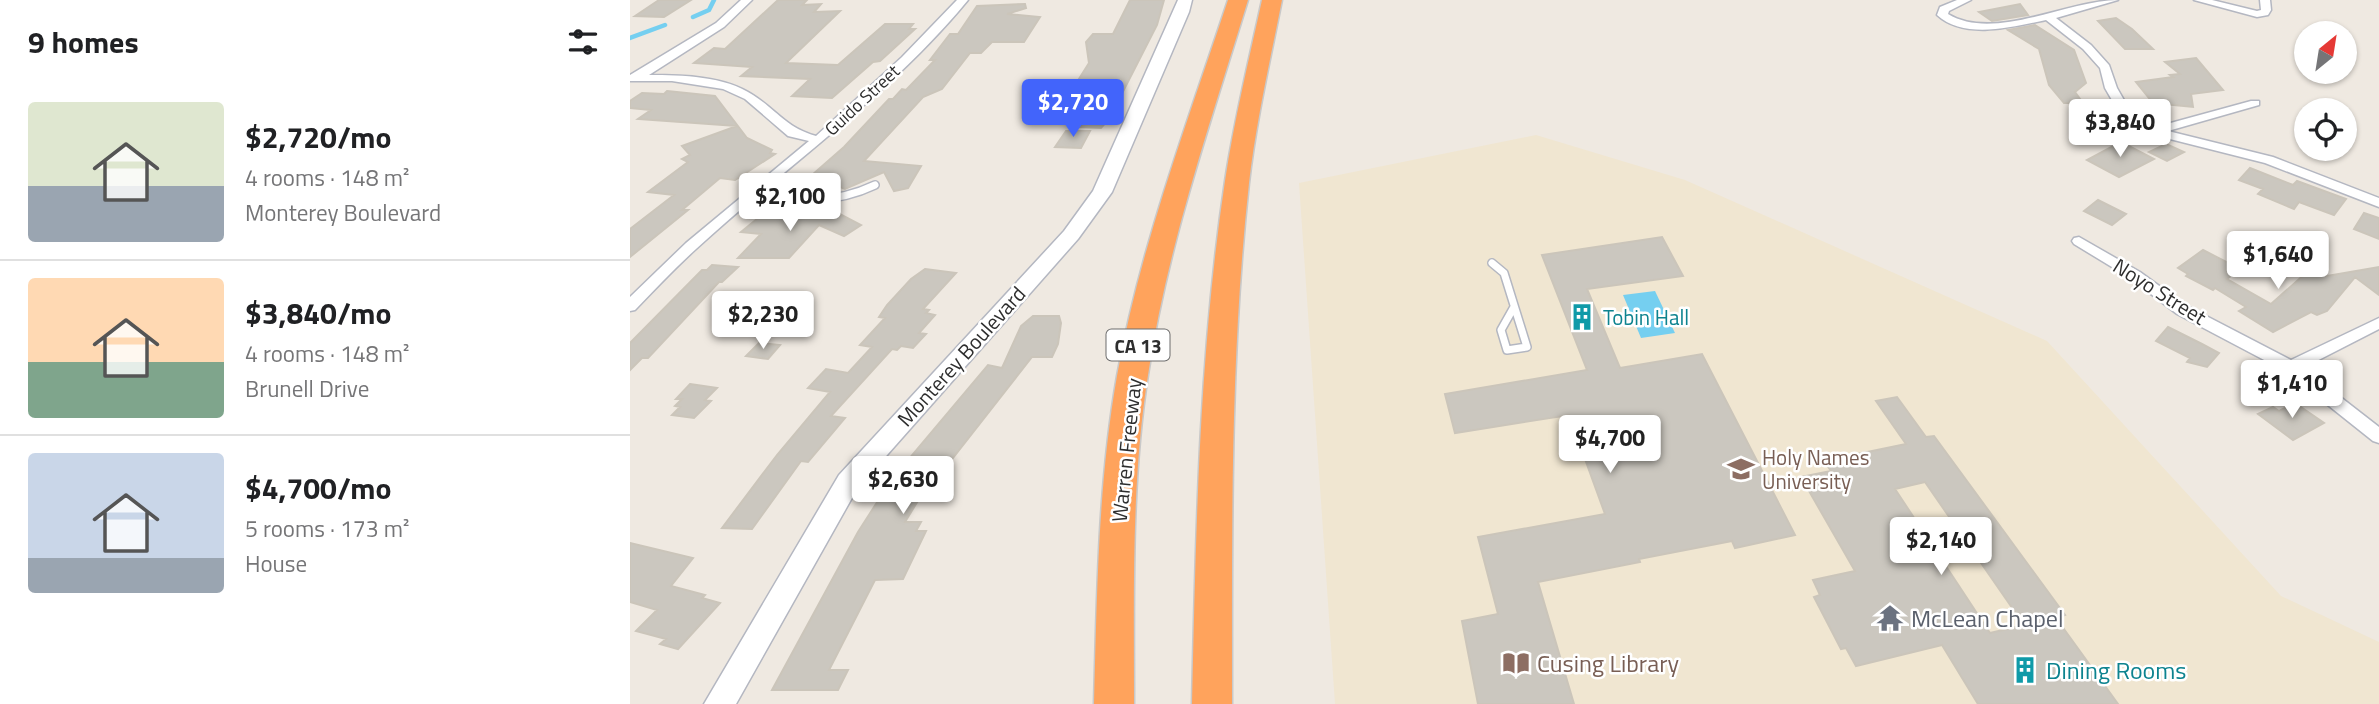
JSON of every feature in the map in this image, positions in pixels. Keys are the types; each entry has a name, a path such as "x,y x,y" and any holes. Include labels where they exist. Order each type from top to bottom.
{"highway":[{"name":"Warren Freeway","path":"1114,704 1117,541 1122,458 1139,343 1167,226 1238,0"},
{"path":"1212,704 1214,528 1228,271 1237,181 1272,0"}],"street":[{"path":"632,79 720,25 747,0"},
{"name":"Guido Street","path":"630,306 691,246 818,140 906,59 963,0"},
{"name":"Monterey Boulevard","path":"719,704 848,482 1071,235 1102,192 1185,0"},
{"path":"1966,0 1944,9 1942,15 1959,26 1977,27 2048,17 2112,0"},
{"path":"2199,0 2256,14 2266,10 2265,0"},
{"path":"2048,17 2087,47 2105,67 2111,88 2124,111 2154,131 2269,160 2379,203"},
{"path":"632,79 672,78 726,86 749,97 792,133 818,140"},
{"path":"2154,131 2255,103"},
{"name":"Noyo Street","path":"2079,241 2135,275 2182,310 2291,367 2379,436"},
{"path":"2291,367 2379,323"}],"lane":[{"path":"751,196 829,202 856,195 875,185"},
{"path":"1492,263 1504,273 1527,347 1507,350 1501,330 1514,307"}],"shaded area":[{"name":"Holy Names University","path":"1536,135 1685,180 2047,341 2281,596 2379,642 2379,704 1335,704 1299,183"}],"water":[{"path":"1655,291 1675,333 1641,338 1623,295"}],"building":[{"path":"659,0 691,0 664,17 635,16"},
{"path":"778,0 807,0 802,5 821,4 814,12 840,11 786,63 838,65 885,24 913,24 909,29 915,29 880,61 873,62 832,98 792,96 810,79 741,76 752,67 694,63 714,48 725,49"},
{"path":"1130,0 1164,0 1157,25 1109,119 1101,128 1080,127 1103,90 1072,90 1089,63 1086,42 1093,34 1113,34"},
{"path":"1025,4 1026,8 1007,14 1040,17 1024,42 992,42 981,53 970,53 942,89 923,97 864,161 921,166 908,188 894,191 884,172 845,189 811,176 844,147 889,99 893,99 902,89 906,90 935,60 930,60 950,34 958,34 977,6"},
{"path":"2020,4 2028,15 1992,21 1979,12"},
{"path":"2116,18 2153,49 2125,49 2098,21"},
{"path":"2035,25 2074,50 2086,83 2075,92 2083,103 2064,103 2049,85 2039,49 2008,30"},
{"path":"2196,58 2223,90 2191,94 2193,107 2153,103 2136,82 2173,77 2170,75 2180,74 2165,62"},
{"path":"667,91 715,96 747,138 775,154 735,180 720,178 682,210 688,210 630,257 630,229 674,195 648,192 688,162 682,159 690,155 682,146 737,126 638,119 651,110 630,108 630,101 642,93 664,94"},
{"path":"1066,131 1090,131 1081,148 1055,147"},
{"path":"2121,142 2154,159 2119,177 2087,160"},
{"path":"2166,144 2184,152 2167,161 2149,152"},
{"path":"2250,168 2293,185 2297,181 2346,199 2334,215 2299,202 2294,209 2258,194 2263,189 2239,180"},
{"path":"2098,200 2126,214 2112,225 2084,211"},
{"path":"832,210 861,225 844,236 819,225 789,258 738,258 761,234 741,232 763,214 818,218"},
{"path":"2364,213 2379,218 2379,239 2354,229"},
{"path":"1662,237 1683,276 1587,289 1620,368 1702,354 1795,535 1735,548 1732,541 1538,582 1574,704 1478,704 1462,621 1498,614 1478,537 1605,514 1569,415 1455,433 1445,394 1587,370 1542,255"},
{"path":"2203,250 2240,269 2227,279 2271,304 2306,273 2310,275 2314,270 2327,276 2379,267 2379,295 2355,277 2327,311 2317,315 2311,312 2273,332 2239,311 2246,307 2215,288 2213,290 2186,276 2188,274 2178,268"},
{"path":"712,265 738,267 719,282 648,358 642,358 630,370 630,343 702,270 707,270"},
{"path":"925,269 956,273 923,309 929,310 926,313 935,315 919,333 926,334 913,348 901,346 897,350 892,349 831,416 845,418 808,462 801,461 752,529 722,528 777,455 830,392 808,388 826,369 848,373 872,347 860,345 885,318 879,317 887,305 911,279"},
{"path":"1033,316 1059,316 1061,323 1058,344 1052,357 1032,357 934,482 930,481 905,522 921,522 916,531 926,531 903,579 875,580 829,670 848,670 838,690 772,690 858,532 892,479 988,365 1002,368 1021,326"},
{"path":"2168,327 2219,353 2207,367 2187,362 2190,358 2156,341"},
{"path":"759,343 780,345 768,359 746,356"},
{"path":"690,384 717,388 705,400 711,401 694,418 672,415 680,407 675,406 682,399 676,399"},
{"path":"1897,397 1926,437 1934,436 2065,615 2056,618 2118,704 1978,704 1942,645 1856,666 1846,648 1841,649 1814,597 1820,595 1813,580 1855,571 1801,477 1831,471 1824,461 1906,444 1876,401","holes":["1925,482 2024,625 1990,633 1895,489"]},
{"path":"2295,403 2324,423 2293,440 2258,414 2273,407 2279,411"},
{"path":"630,543 693,558 671,586 705,595 702,598 720,603 678,649 660,644 666,639 636,631 657,610 630,602"}],"waterway":[{"path":"693,17 709,10 714,0"},
{"path":"630,38 665,25"}],"place":[{"name":"Tobin Hall","path":"1582,317"},
{"name":"Holy Names University","path":"1741,469"},
{"name":"McLean Chapel","path":"1890,618"},
{"name":"Cusing Library","path":"1516,663"},
{"name":"Dining Rooms","path":"2025,670"}]}
